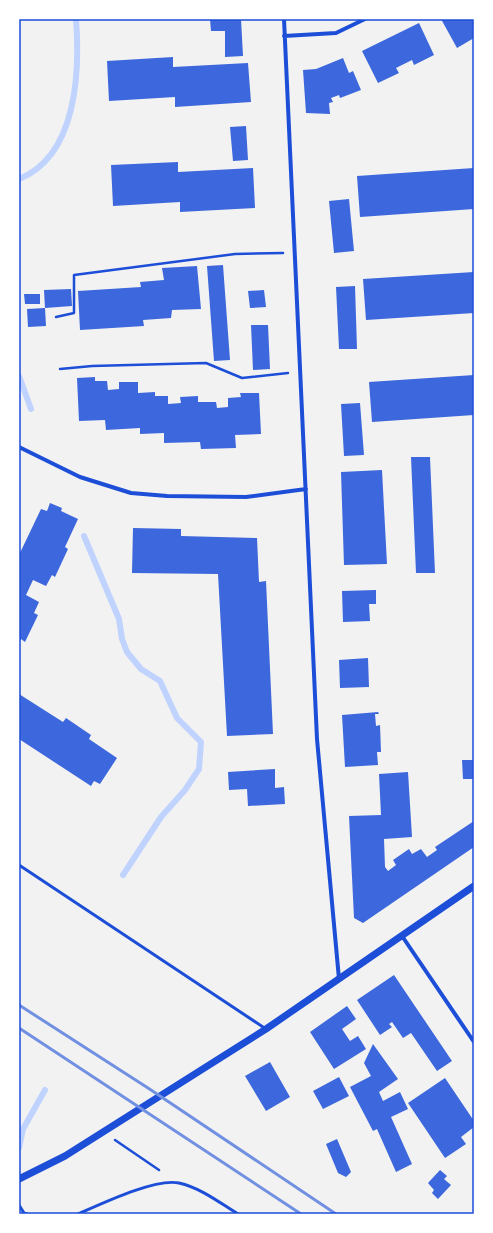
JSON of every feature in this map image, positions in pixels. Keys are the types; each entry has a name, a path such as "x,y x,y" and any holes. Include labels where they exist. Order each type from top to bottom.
{"street":[{"path":"284,19 317,739 339,979"},
{"path":"284,36 336,33 365,19"},
{"path":"19,447 80,477 131,493 167,496 246,497 306,489"},
{"path":"19,1179 65,1156 266,1029 474,886"},
{"path":"402,936 474,1042"}],"lane":[{"path":"19,865 266,1029"},
{"path":"78,1214 147,1186 178,1183 206,1194 238,1214"},
{"path":"19,1205 24,1213 27,1214"}],"path":[{"path":"56,317 74,313 74,275 235,254 294,252"},
{"path":"60,369 92,366 206,363 242,378 300,372"},
{"path":"104,1131 178,1183"}],"building":[{"path":"210,19 241,19 243,56 225,57 225,31 211,31"},
{"path":"441,19 474,19 474,38 457,48"},
{"path":"419,23 434,55 414,65 412,60 396,68 399,73 378,83 362,51"},
{"path":"173,57 173,67 248,63 251,102 175,107 175,97 109,101 107,61"},
{"path":"343,58 349,73 353,71 361,90 340,98 339,95 331,98 333,102 329,103 330,114 306,113 303,70 316,69"},
{"path":"246,126 248,160 233,161 230,127"},
{"path":"178,162 178,172 253,168 255,208 180,212 180,202 113,206 111,165"},
{"path":"474,168 474,209 360,217 357,176"},
{"path":"349,199 354,251 334,253 329,201"},
{"path":"223,265 230,360 214,361 207,266"},
{"path":"197,266 201,309 172,310 171,318 143,320 144,326 80,330 78,291 141,287 140,282 164,280 162,268"},
{"path":"474,272 474,313 366,320 363,279"},
{"path":"355,286 357,349 339,349 336,287"},
{"path":"71,289 72,306 45,308 44,290"},
{"path":"264,290 266,307 250,308 248,291"},
{"path":"24,294 40,294 40,304 25,304"},
{"path":"45,308 46,326 28,327 27,309"},
{"path":"251,325 268,325 270,369 253,370"},
{"path":"474,375 474,415 372,422 369,382"},
{"path":"95,377 95,381 107,381 108,390 119,389 119,382 138,382 138,393 155,392 155,396 168,396 168,404 181,403 180,397 198,396 198,402 216,402 217,408 228,407 228,398 241,397 240,393 259,393 261,434 235,435 236,448 201,449 200,442 164,443 164,433 140,434 140,428 106,430 105,420 79,421 77,378"},
{"path":"360,403 364,455 344,456 341,404"},
{"path":"411,457 430,457 435,573 416,573"},
{"path":"382,470 387,564 344,565 341,472"},
{"path":"50,503 62,508 61,511 78,519 65,547 68,549 55,577 52,575 46,586 33,580 26,595 39,602 34,613 38,615 25,642 21,639 19,643 19,555 41,509 47,511"},
{"path":"133,528 181,529 181,536 257,538 259,582 266,581 273,734 227,736 218,574 132,573"},
{"path":"376,590 376,604 369,604 370,621 343,622 342,591"},
{"path":"368,658 369,687 340,688 339,660"},
{"path":"19,694 63,722 66,718 91,735 89,739 117,758 100,784 94,781 91,786 19,739"},
{"path":"378,712 379,714 375,714 376,726 380,725 381,752 377,752 378,765 345,767 342,715"},
{"path":"462,760 474,760 474,779 463,779"},
{"path":"275,769 275,788 284,787 285,804 248,806 247,789 229,790 228,772"},
{"path":"408,772 412,837 384,839 385,867 388,871 396,865 393,860 409,849 412,854 421,849 427,857 437,850 435,847 474,821 474,847 363,923 354,918 349,816 381,815 379,774"},
{"path":"394,975 452,1061 437,1071 411,1033 403,1038 392,1022 389,1024 392,1027 380,1035 357,1000"},
{"path":"347,1006 356,1019 342,1029 350,1041 358,1036 366,1049 334,1069 310,1032"},
{"path":"373,1044 398,1079 379,1092 383,1101 400,1092 408,1109 391,1117 412,1164 396,1172 377,1129 373,1131 350,1087 371,1076 364,1063"},
{"path":"270,1062 290,1097 266,1111 245,1076"},
{"path":"339,1077 349,1096 323,1109 313,1091"},
{"path":"445,1078 474,1121 474,1127 461,1137 466,1144 445,1158 408,1103"},
{"path":"337,1139 351,1172 346,1177 338,1173 326,1144"},
{"path":"440,1170 447,1176 444,1179 451,1185 438,1199 432,1193 434,1190 428,1183"}],"waterway":[{"path":"19,179 38,168 53,152 64,132 71,110 75,87 77,63 76,19"},
{"path":"19,376 31,409"},
{"path":"84,536 119,619 122,639 127,652 141,669 160,681 177,718 201,742 199,769 185,790 161,817 123,875"},
{"path":"19,1148 23,1129 45,1090"}],"railway":[{"path":"19,1005 148,1088 336,1214"},
{"path":"19,1028 301,1214"}]}
